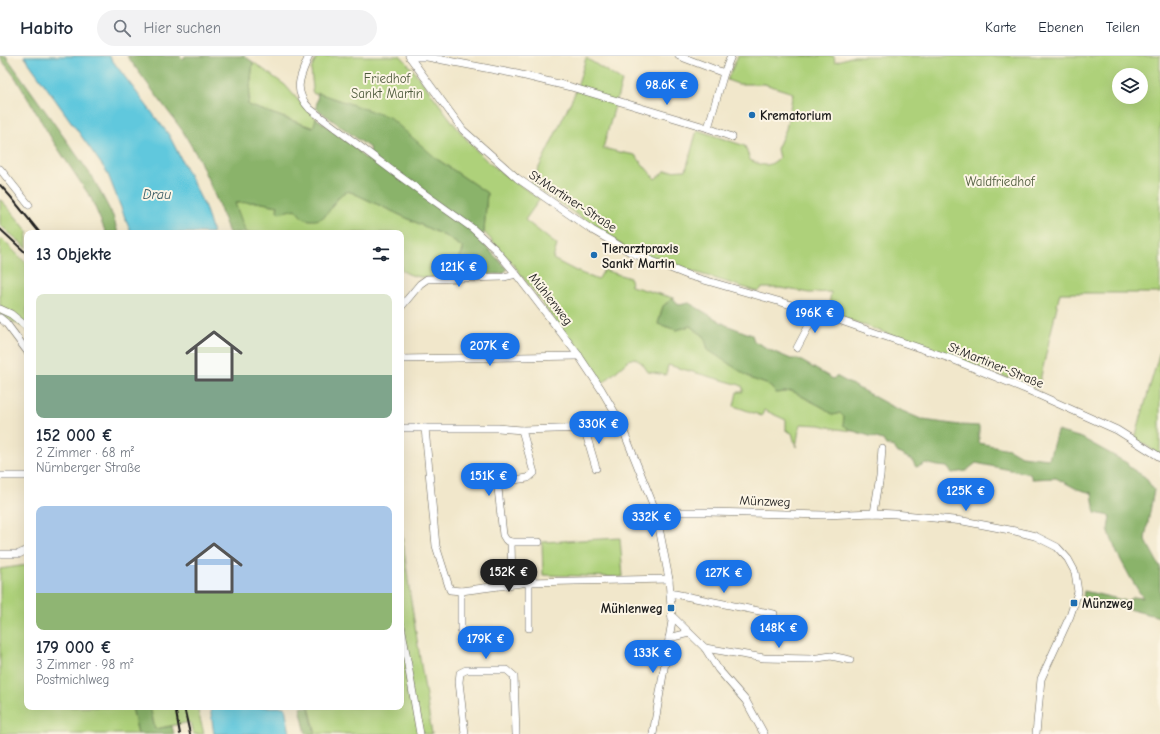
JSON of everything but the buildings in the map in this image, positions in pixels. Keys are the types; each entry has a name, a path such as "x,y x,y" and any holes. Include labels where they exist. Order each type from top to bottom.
{"street":[{"name":"Mühlenweg","path":"309,56 299,83 300,93 305,103 361,148 472,228 495,249 579,356 602,389 622,426 656,512 669,580 672,616 653,734"},
{"path":"410,56 427,57 517,74 571,87 708,128 732,137"},
{"name":"St.Martiner-Straße","path":"410,56 463,130 517,178 592,230 632,253 690,276 816,312 952,359 1030,391 1117,430 1160,457"},
{"path":"678,56 724,72"},
{"path":"708,128 724,72 732,56"},
{"path":"0,169 29,204"},
{"name":"Mühlenweg","path":"404,303 420,284 427,279 504,277 516,274"},
{"path":"0,309 11,314 24,325"},
{"path":"797,348 816,312"},
{"path":"0,318 6,323 24,347"},
{"path":"404,359 579,356"},
{"path":"404,428 498,428 522,430 622,426"},
{"path":"584,427 596,468"},
{"path":"425,428 436,546 450,590 461,591 512,583 529,582 669,580"},
{"path":"522,430 534,473 528,478 499,482 498,488 503,535 506,540 511,542 539,542"},
{"path":"874,513 880,476 882,448"},
{"path":"0,476 24,476"},
{"name":"Münzweg","path":"656,512 824,515 874,513 963,521 1035,536 1057,547 1068,559 1075,572 1078,592 1070,616 1041,679 1036,734"},
{"path":"511,542 512,583"},
{"path":"0,554 19,554 24,552"},
{"path":"529,582 530,628"},
{"path":"461,591 461,640"},
{"path":"670,593 774,614"},
{"path":"672,616 705,648 718,668 746,701 764,734"},
{"path":"669,638 689,633"},
{"path":"404,642 420,734"},
{"path":"705,648 764,658 811,659 831,656 850,660"},
{"path":"465,734 459,682 460,673 466,670 507,670 514,676 516,734"}],"green space":[{"path":"0,56 6,56 93,178 113,216 117,230 105,230 91,198 53,141 15,77"},
{"path":"127,56 180,56 183,59 185,56 244,56 253,62 248,105 313,128 316,118 353,146 366,159 371,149 316,108 318,93 389,117 437,159 487,193 484,232 481,241 507,269 504,273 500,274 466,274 439,277 437,273 440,270 454,264 458,260 463,251 462,247 447,237 350,192 342,194 329,212 316,220 303,218 296,209 279,213 277,210 278,206 257,202 235,203 245,230 228,230 199,159 182,130"},
{"name":"Friedhof Sankt Martin","path":"317,56 401,56 475,149 500,171 540,199 525,220 557,245 553,259 598,280 604,270 630,278 631,286 673,298 663,306 658,324 677,330 690,326 704,336 752,379 769,385 776,393 792,391 824,408 833,415 840,413 844,417 844,425 853,431 820,425 800,424 796,447 792,433 786,431 786,420 764,410 762,416 734,406 737,392 743,392 743,387 740,385 668,365 666,375 648,372 642,363 634,358 629,360 602,384 513,264 484,232 487,193 437,159 318,94 314,94 312,91 311,70"},
{"name":"Waldfriedhof","path":"738,56 834,56 835,62 854,56 1160,56 1160,293 1060,293 1038,389 828,312 831,292 809,293 781,288 762,288 758,292 634,253 531,184 575,93 586,58 622,81 603,148 635,155 655,179 665,171 686,170 697,130 745,146 750,160 762,165 768,165 779,158 777,149 786,129 793,93 764,84 738,84 727,80"},
{"path":"253,62 285,85 316,118 314,128 248,105"},
{"path":"347,191 351,192 447,237 462,247 462,253 453,264 442,268 439,277 415,276 404,272 404,230 245,230 234,203 257,202 278,206 277,210 296,208 325,216 342,193"},
{"path":"0,199 27,230 24,230 24,245 0,225"},
{"path":"0,237 24,261 24,327 0,315"},
{"path":"673,298 679,305 689,303 726,325 752,335 754,341 772,351 791,359 798,359 833,379 836,376 891,406 923,420 979,426 979,443 1009,449 1021,456 1049,459 1057,431 1082,438 1127,463 1129,467 1145,477 1154,490 1145,539 1160,567 1160,617 1083,598 1084,591 1127,601 1133,597 1143,598 1117,553 1108,530 1110,516 1095,513 1092,493 1077,489 1056,478 1032,479 1030,474 976,463 966,471 952,473 947,467 925,463 916,467 912,460 898,453 894,447 886,445 883,440 853,431 843,425 844,417 840,413 833,415 824,408 792,391 776,393 769,385 752,379 708,350 704,336 690,326 677,330 658,324 663,306"},
{"path":"1160,351 1160,455 1135,438"},
{"path":"620,538 623,577 543,575 542,542"},
{"path":"404,548 432,734 316,734 310,710 404,710"},
{"path":"24,565 24,710 133,710 138,734 0,734 0,569"},
{"path":"133,710 151,710 155,729 172,726 174,734 138,734"},
{"path":"151,710 198,710 204,734 193,734 190,722 155,729"},
{"path":"301,710 310,710 315,734 306,734"}],"water":[{"name":"Drau","path":"24,56 109,56 169,135 205,207 212,230 130,230 107,172"},
{"path":"210,710 286,710 290,734 214,734"}],"railway":[{"path":"0,185 38,230"},
{"path":"0,229 24,251"},
{"path":"176,710 180,734"},
{"path":"185,710 190,734"}],"place":[{"name":"Krematorium","path":"752,115"},
{"name":"Tierarztpraxis Sankt Martin","path":"594,255"},
{"name":"Münzweg","path":"1074,603"},
{"name":"Mühlenweg","path":"671,608"}]}
